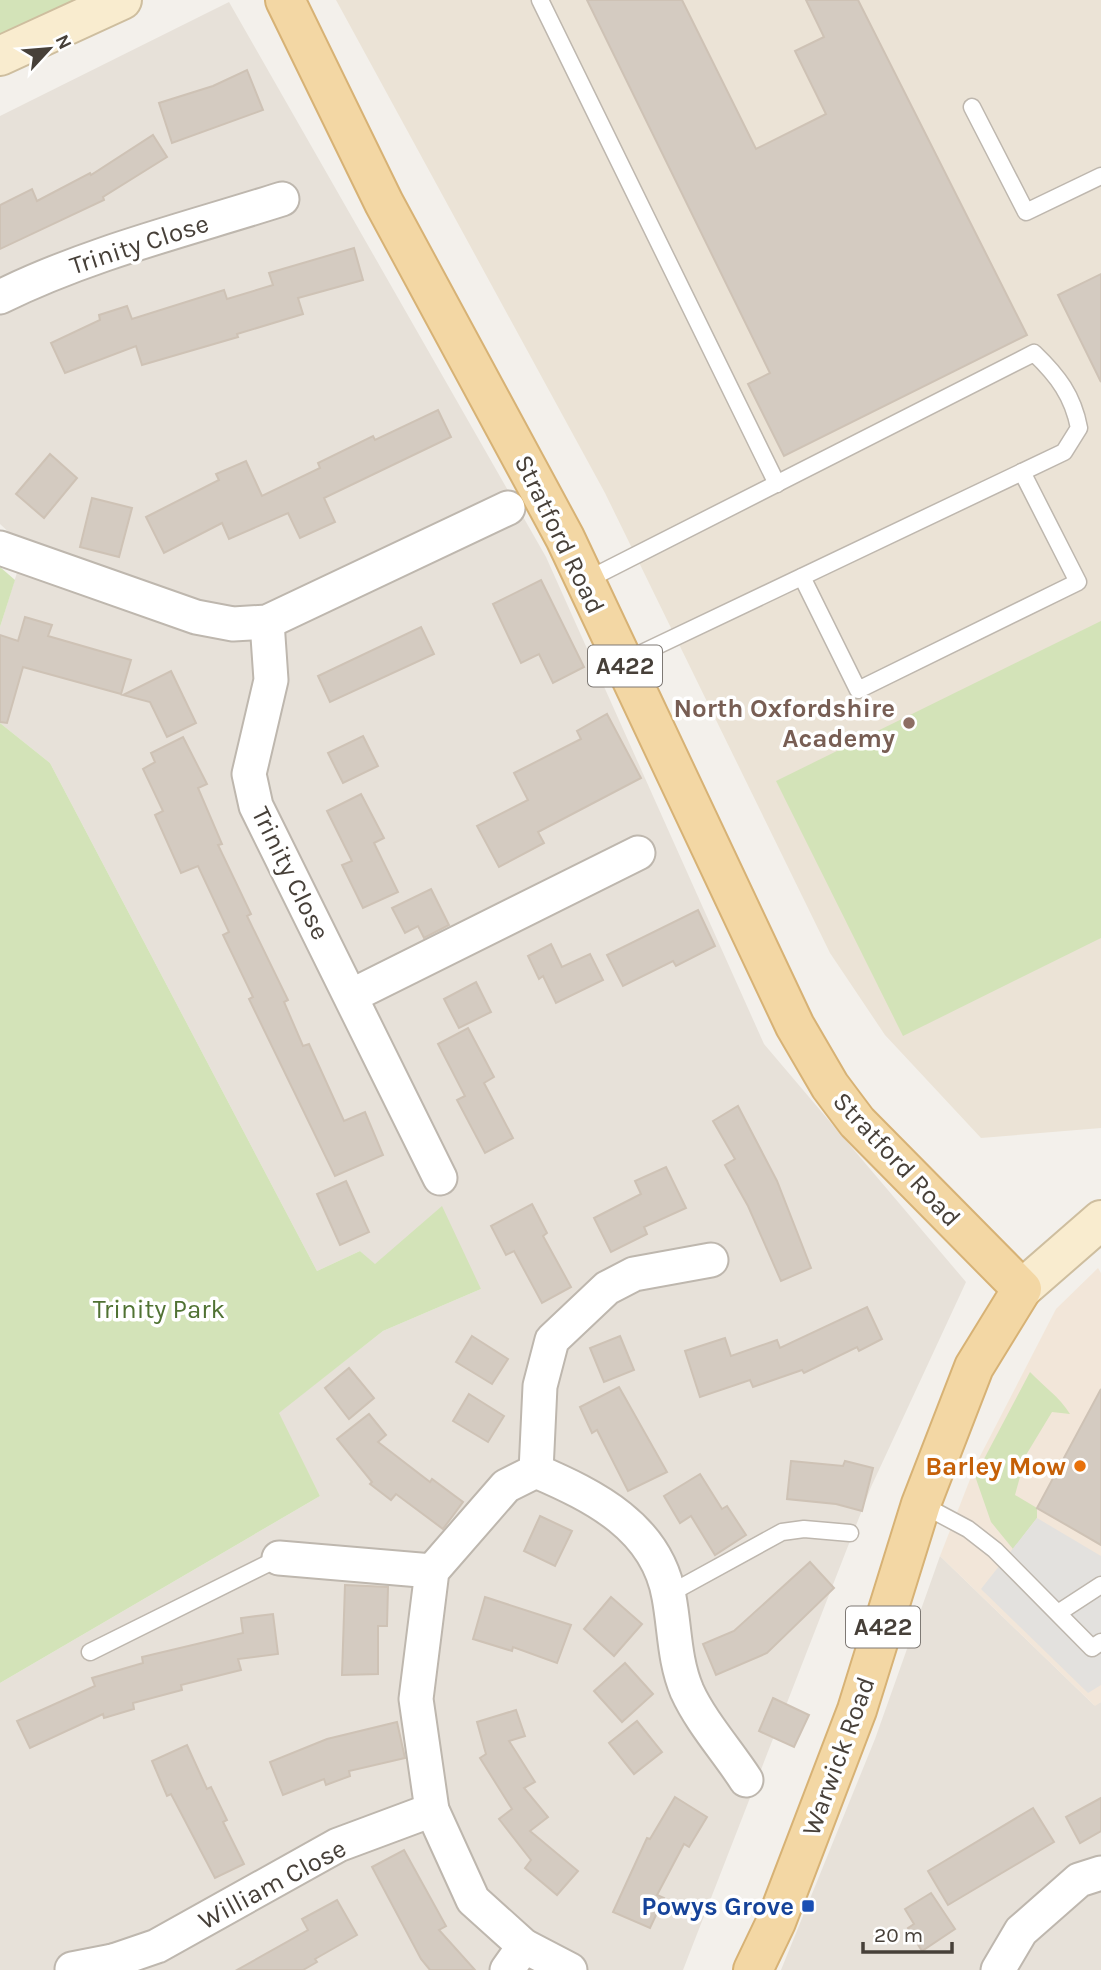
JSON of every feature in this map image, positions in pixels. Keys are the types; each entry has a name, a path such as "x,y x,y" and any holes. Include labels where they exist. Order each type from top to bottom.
{"main road":[{"name":"Stratford Road","path":"285,0 384,203 540,489 795,1026 830,1086 857,1122 893,1162 1022,1289"},
{"name":"Warwick Road","path":"753,1970 776,1922 857,1710 921,1504 974,1367 1022,1289"}],"street":[{"path":"0,56 122,0"},
{"name":"Trinity Close","path":"0,297 41,276 282,199"},
{"path":"0,548 196,617 233,624 267,622 508,508"},
{"name":"Trinity Close","path":"267,622 271,680 249,774 256,806 440,1178"},
{"path":"351,996 638,853"},
{"name":"Warwick Road","path":"1022,1289 1101,1220"},
{"path":"536,1471 540,1386 552,1340 607,1288 634,1273 711,1260"},
{"path":"536,1471 506,1486 432,1571 416,1699 432,1810 473,1900 515,1958 570,1970"},
{"path":"536,1471 604,1503 640,1536 656,1561 669,1594 677,1660 688,1693 746,1780"},
{"path":"279,1558 432,1571"},
{"name":"William Close","path":"72,1969 114,1966 158,1946 338,1845 432,1810"},
{"path":"998,1970 1021,1931 1079,1880 1101,1873"}],"lane":[{"path":"540,0 777,484"},
{"path":"972,107 1026,212 1101,176"},
{"path":"585,581 1034,353 1059,377 1075,406 1079,428 1064,452 623,662"},
{"path":"802,577 858,690 1078,582 1022,472"},
{"path":"921,1504 968,1529 995,1550 1092,1648 1101,1642"},
{"path":"669,1594 782,1532 804,1529 850,1533"},
{"path":"90,1652 279,1558"},
{"path":"1058,1613 1101,1585"}],"shaded area":[{"name":"North Oxfordshire Academy","path":"336,0 1101,0 1101,1128 981,1138 885,1035 830,953 605,493"},
{"path":"229,2 546,557 764,1044 966,1282 871,1487 683,1970 0,1970 0,1683 320,1496 278,1413 383,1331 481,1289 374,1264 360,1251 317,1271 50,763 0,723 0,627 25,547 0,524 0,116"},
{"path":"1098,1268 1101,1273 1101,1702 1095,1706 940,1556 976,1464 1056,1309"},
{"path":"1037,1518 1101,1556 1101,1685 1088,1693 981,1589"},
{"path":"940,1556 1094,1705 1101,1702 1101,1970 781,1970 875,1739"}],"green space":[{"path":"0,0 79,0 0,39"},
{"path":"0,567 15,580 0,627"},
{"path":"1101,621 1101,938 903,1036 776,781"},
{"name":"Trinity Park","path":"0,723 50,763 317,1271 360,1251 375,1264 442,1206 481,1289 383,1331 279,1413 320,1496 0,1683"},
{"path":"1030,1372 1070,1414 1052,1412 1026,1455 1015,1495 1037,1508 1037,1518 1013,1549 991,1522 975,1476"}],"building":[{"path":"587,0 682,0 756,149 826,114 795,51 824,37 806,0 858,0 1027,335 784,456 748,384 770,373"},
{"path":"247,70 263,110 172,143 159,103 213,86"},
{"path":"153,135 167,157 103,197 104,200 0,249 0,205 32,189 37,201 90,173 91,175"},
{"path":"354,248 363,280 298,298 303,314 237,334 238,337 142,365 136,346 65,373 51,343 100,320 99,315 127,306 132,319 224,290 227,299 273,285 269,273"},
{"path":"1101,274 1101,382 1058,295"},
{"path":"438,410 451,437 324,498 335,522 300,538 288,513 229,539 222,523 164,553 146,517 219,480 216,474 246,461 262,496 320,468 318,463 373,436 375,440"},
{"path":"50,454 77,478 44,518 16,494"},
{"path":"92,498 132,508 119,557 80,547"},
{"path":"541,580 584,667 553,683 539,654 521,663 493,604"},
{"path":"25,617 52,625 48,636 131,660 121,694 23,667 7,723 0,722 0,635 18,641"},
{"path":"421,627 434,654 330,702 318,676"},
{"path":"171,671 196,723 167,737 150,702 123,695"},
{"path":"607,714 641,778 538,832 544,843 499,867 477,826 528,800 514,773 581,739 577,731"},
{"path":"363,736 378,766 343,783 328,753"},
{"path":"183,737 207,784 198,788 222,844 218,845 251,914 247,916 288,1000 284,1002 303,1046 309,1044 344,1121 365,1112 383,1155 335,1176 249,999 253,997 223,935 229,932 198,866 181,873 155,815 163,811 143,769 155,762 151,753"},
{"path":"361,794 384,838 374,843 398,892 363,908 342,865 352,861 327,811"},
{"path":"431,889 449,925 424,938 418,926 405,933 392,908"},
{"path":"698,910 715,946 676,966 673,961 623,986 607,955"},
{"path":"551,944 562,967 590,954 603,980 556,1003 543,976 539,979 528,956"},
{"path":"476,982 491,1012 459,1028 444,999"},
{"path":"468,1028 494,1077 484,1083 513,1138 485,1153 457,1100 465,1096 438,1044"},
{"path":"738,1106 777,1181 811,1268 781,1281 748,1206 725,1165 735,1159 713,1121"},
{"path":"666,1167 686,1208 644,1227 647,1234 611,1252 594,1218 641,1194 635,1181"},
{"path":"346,1181 369,1232 340,1245 317,1194"},
{"path":"532,1204 547,1233 543,1236 571,1287 542,1303 514,1251 506,1255 491,1226"},
{"path":"867,1307 882,1339 859,1351 857,1347 804,1373 802,1370 753,1387 750,1380 700,1397 685,1351 725,1338 731,1356 777,1340 780,1348"},
{"path":"472,1336 508,1359 492,1384 456,1362"},
{"path":"620,1336 634,1370 604,1382 590,1348"},
{"path":"349,1368 374,1398 349,1419 325,1388"},
{"path":"619,1387 667,1472 628,1491 597,1430 592,1433 580,1407"},
{"name":"Barley Mow","path":"1101,1389 1101,1545 1037,1508"},
{"path":"469,1394 504,1416 488,1442 453,1421"},
{"path":"369,1414 386,1435 378,1442 430,1482 432,1479 463,1502 443,1529 396,1494 391,1500 370,1484 372,1482 337,1439"},
{"path":"791,1461 843,1466 845,1461 873,1468 862,1511 836,1504 787,1499"},
{"path":"700,1474 722,1509 727,1506 746,1535 715,1555 691,1516 680,1523 664,1496"},
{"path":"540,1516 572,1531 555,1566 524,1551"},
{"path":"810,1562 834,1588 767,1653 716,1675 703,1644 734,1631"},
{"path":"345,1585 388,1587 387,1626 378,1626 378,1674 342,1675"},
{"path":"485,1597 571,1625 557,1663 513,1647 512,1651 473,1639"},
{"path":"611,1597 642,1624 614,1656 584,1629"},
{"path":"273,1614 278,1654 238,1659 241,1670 181,1685 182,1690 133,1703 134,1709 104,1718 103,1714 30,1748 17,1721 95,1686 92,1678 143,1663 142,1657 243,1633 241,1618"},
{"path":"625,1663 653,1694 622,1722 594,1691"},
{"path":"773,1698 809,1715 794,1747 759,1731"},
{"path":"516,1710 525,1736 509,1741 535,1782 524,1788 548,1817 530,1831 578,1871 557,1895 525,1868 531,1860 499,1819 512,1809 480,1758 486,1754 477,1722"},
{"path":"637,1721 662,1752 634,1774 609,1743"},
{"path":"397,1722 405,1758 349,1771 350,1776 326,1785 324,1779 283,1795 270,1762 327,1739"},
{"path":"187,1745 207,1789 211,1787 227,1820 223,1822 244,1864 215,1878 171,1794 167,1796 152,1761"},
{"path":"675,1797 707,1817 689,1847 684,1844 657,1895 664,1898 650,1928 613,1912 647,1838 650,1839"},
{"path":"1101,1798 1101,1831 1080,1843 1066,1817"},
{"path":"1033,1808 1054,1842 948,1905 928,1871"},
{"path":"404,1850 446,1926 439,1930 475,1970 430,1970 421,1959 372,1867"},
{"path":"931,1893 955,1929 922,1951 908,1928 914,1924 905,1909"},
{"path":"337,1900 357,1935 315,1959 317,1962 303,1970 237,1970 308,1930 302,1919"}],"place":[{"name":"North Oxfordshire Academy","path":"909,723"},
{"name":"Barley Mow","path":"1080,1466"},
{"name":"Powys Grove","path":"808,1906"}]}
